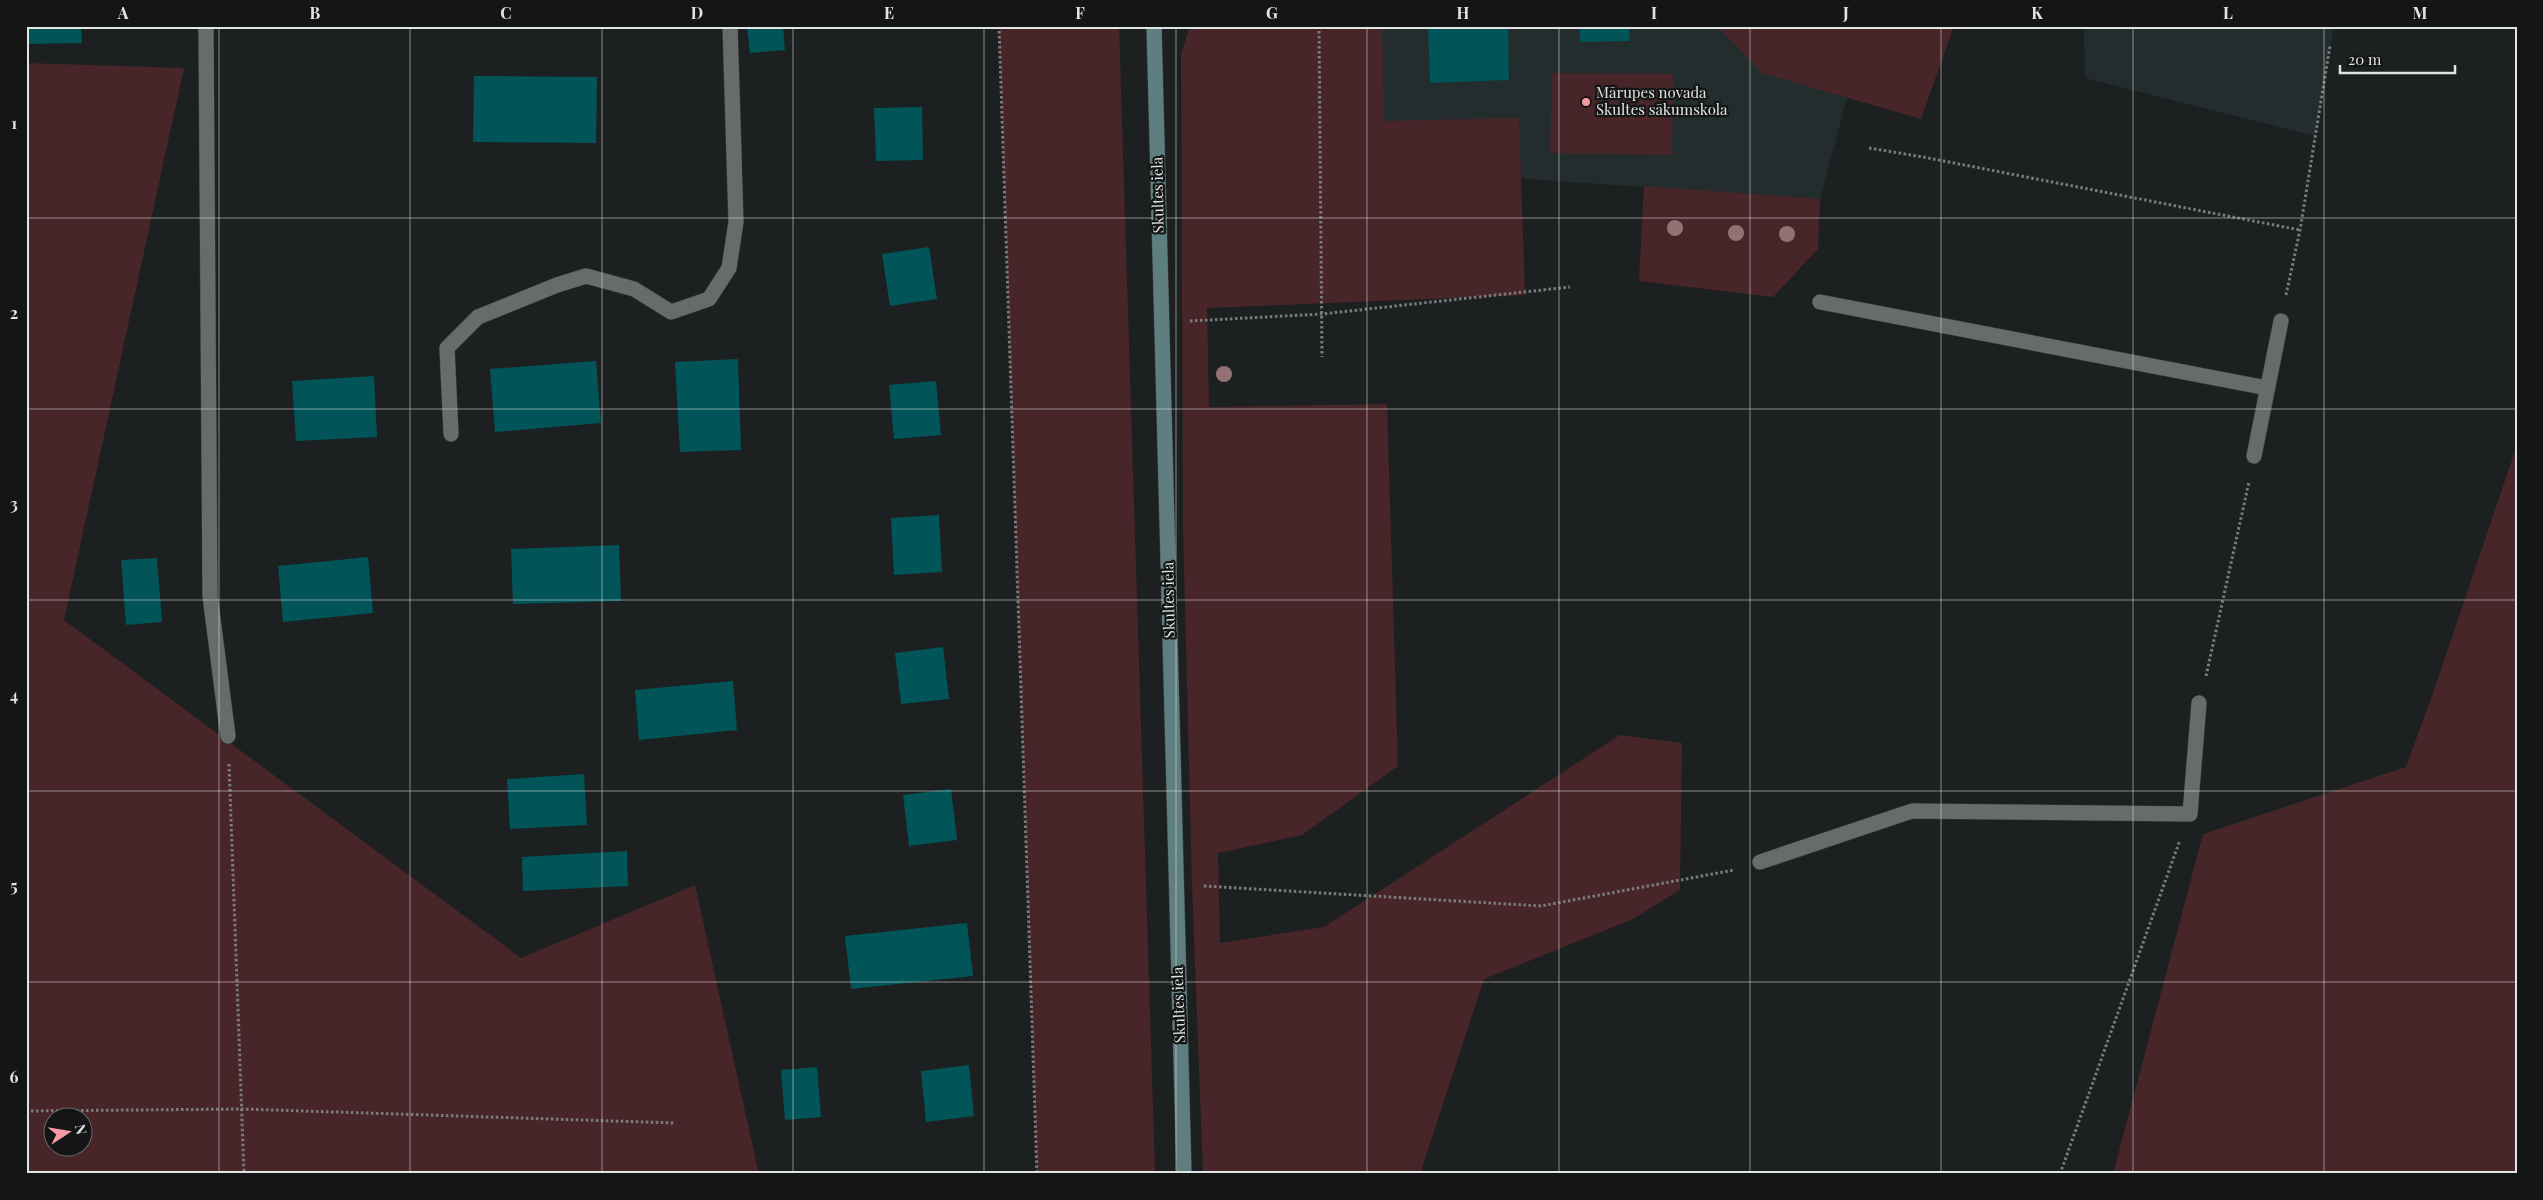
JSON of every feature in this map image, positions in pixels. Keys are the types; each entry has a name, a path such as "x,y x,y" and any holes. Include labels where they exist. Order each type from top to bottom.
{"main road":[{"name":"Skultes iela","path":"1154,26 1184,1174"}],"street":[{"path":"206,26 210,596 228,736"},
{"path":"451,434 447,348 478,317 556,285 586,276 634,289 671,312 708,299 729,268 736,222 730,26"},
{"path":"1820,302 2267,388"},
{"path":"2254,456 2281,320"},
{"path":"1760,862 1912,811 2190,814 2199,703"}],"path":[{"path":"999,26 1037,1174"},
{"path":"1319,26 1322,357"},
{"path":"2281,320 2300,230 2330,46"},
{"path":"1869,148 2300,230"},
{"path":"1162,323 1322,314 1570,287"},
{"path":"2199,703 2230,572 2254,456"},
{"path":"228,736 244,1174"},
{"path":"2060,1174 2190,814"},
{"path":"1176,884 1541,906 1722,874 1760,862"},
{"path":"26,1111 242,1109 675,1123"}],"shaded area":[{"path":"999,26 1119,26 1155,1172 1037,1174"},
{"path":"1190,26 1382,26 1384,121 1519,118 1525,295 1207,308 1209,407 1387,404 1398,766 1302,835 1218,853 1220,943 1324,927 1620,735 1682,743 1680,890 1631,920 1484,979 1420,1174 1203,1174 1192,885 1183,528 1181,55"},
{"name":"Mārupes novada Skultes sākumskola","path":"1325,26 1866,26 1820,199 1513,178 1328,182"},
{"path":"1717,26 1954,26 1921,119 1762,73"},
{"path":"2084,26 2334,26 2315,136 2085,78"},
{"path":"26,63 184,68 64,620 521,958 695,885 759,1174 26,1174"},
{"path":"1552,73 1673,74 1672,155 1550,153"},
{"path":"1644,186 1820,199 1818,249 1773,297 1639,281"},
{"path":"2517,445 2517,1174 2113,1174 2203,834 2406,767"}],"building":[{"path":"26,26 81,26 82,43 26,44"},
{"path":"747,26 783,26 785,50 750,53"},
{"path":"1428,26 1508,26 1509,80 1430,83"},
{"path":"1580,26 1629,26 1630,41 1580,42"},
{"path":"474,76 597,77 596,143 473,142"},
{"path":"922,107 923,160 876,161 874,108"},
{"path":"929,247 937,299 890,306 882,254"},
{"path":"738,359 741,450 680,452 675,362"},
{"path":"596,361 601,423 495,432 490,369"},
{"path":"374,376 377,437 296,441 292,381"},
{"path":"936,381 941,435 894,439 889,385"},
{"path":"939,515 942,572 894,575 891,518"},
{"path":"619,545 621,601 513,604 511,549"},
{"path":"368,557 373,613 283,622 278,566"},
{"path":"157,558 162,622 126,625 121,560"},
{"path":"943,647 949,699 901,704 895,653"},
{"path":"733,681 737,730 639,740 635,690"},
{"path":"584,774 587,825 510,829 507,779"},
{"path":"951,789 957,840 909,846 903,795"},
{"path":"627,851 628,886 523,891 522,857"},
{"path":"967,923 973,976 851,989 845,936"},
{"path":"969,1065 974,1116 926,1122 921,1071"},
{"path":"817,1067 821,1117 785,1120 781,1070"}],"place":[{"name":"Mārupes novada Skultes sākumskola","path":"1586,102"}]}
